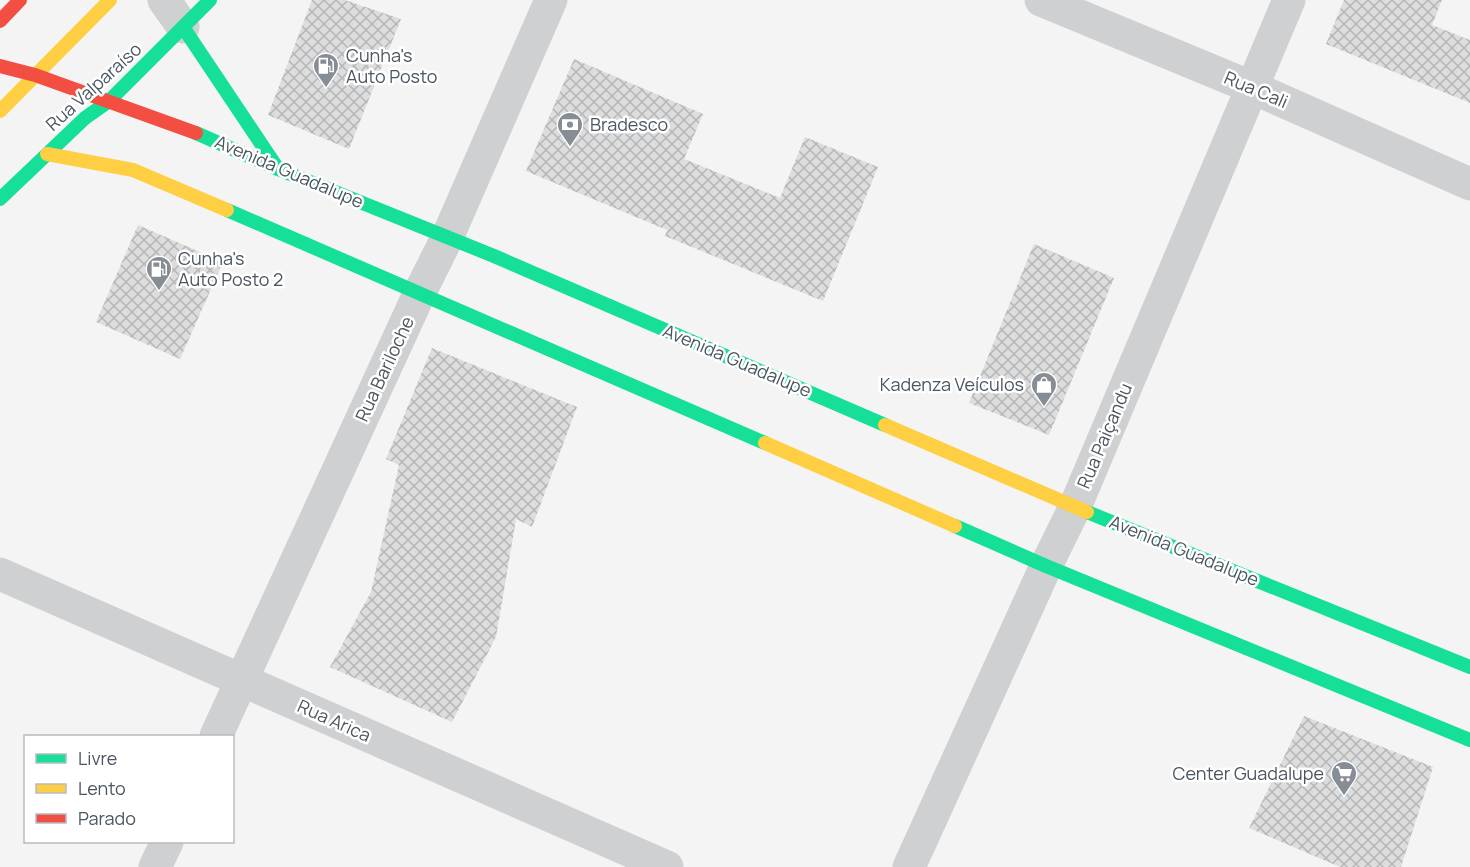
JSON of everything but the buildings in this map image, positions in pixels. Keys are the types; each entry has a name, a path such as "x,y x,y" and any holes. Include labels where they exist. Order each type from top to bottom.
{"street":[{"path":"0,21 20,0"},
{"path":"0,111 110,0"},
{"path":"164,0 278,169"},
{"name":"Rua Valparaíso","path":"0,199 86,118 109,101 210,0"},
{"name":"Rua Bariloche","path":"216,735 447,238 551,0"},
{"name":"Rua Cali","path":"1041,0 1251,87 1470,184"},
{"name":"Rua Paiçandu","path":"909,867 1075,507 1289,0"},
{"name":"Avenida Guadalupe","path":"0,66 35,75 180,126 278,169 495,256 1075,507 1470,667"},
{"path":"47,154 133,170 420,292 1046,566 1470,740"},
{"name":"Rua Arica","path":"0,574 667,867"},
{"path":"155,867 167,843"}],"traffic: fast":[{"path":"0,199 85,118 109,101 210,0"},
{"path":"183,27 278,169"},
{"path":"196,133 278,169 494,256 885,425"},
{"path":"227,210 765,443"},
{"path":"1087,512 1470,667"},
{"path":"955,526 1046,566 1470,740"}],"traffic: slow":[{"path":"0,111 110,0"},
{"path":"47,154 133,170 227,210"},
{"path":"885,425 1087,512"},
{"path":"765,443 955,526"}],"traffic: jam":[{"path":"0,21 20,0"},
{"path":"0,66 35,75 196,133"}],"place":[{"name":"Cunha's Auto Posto","path":"326,89"},
{"name":"Bradesco","path":"570,148"},
{"name":"Cunha's Auto Posto 2","path":"159,292"},
{"name":"Kadenza Veículos","path":"1044,408"},
{"name":"Center Guadalupe","path":"1344,797"}]}
